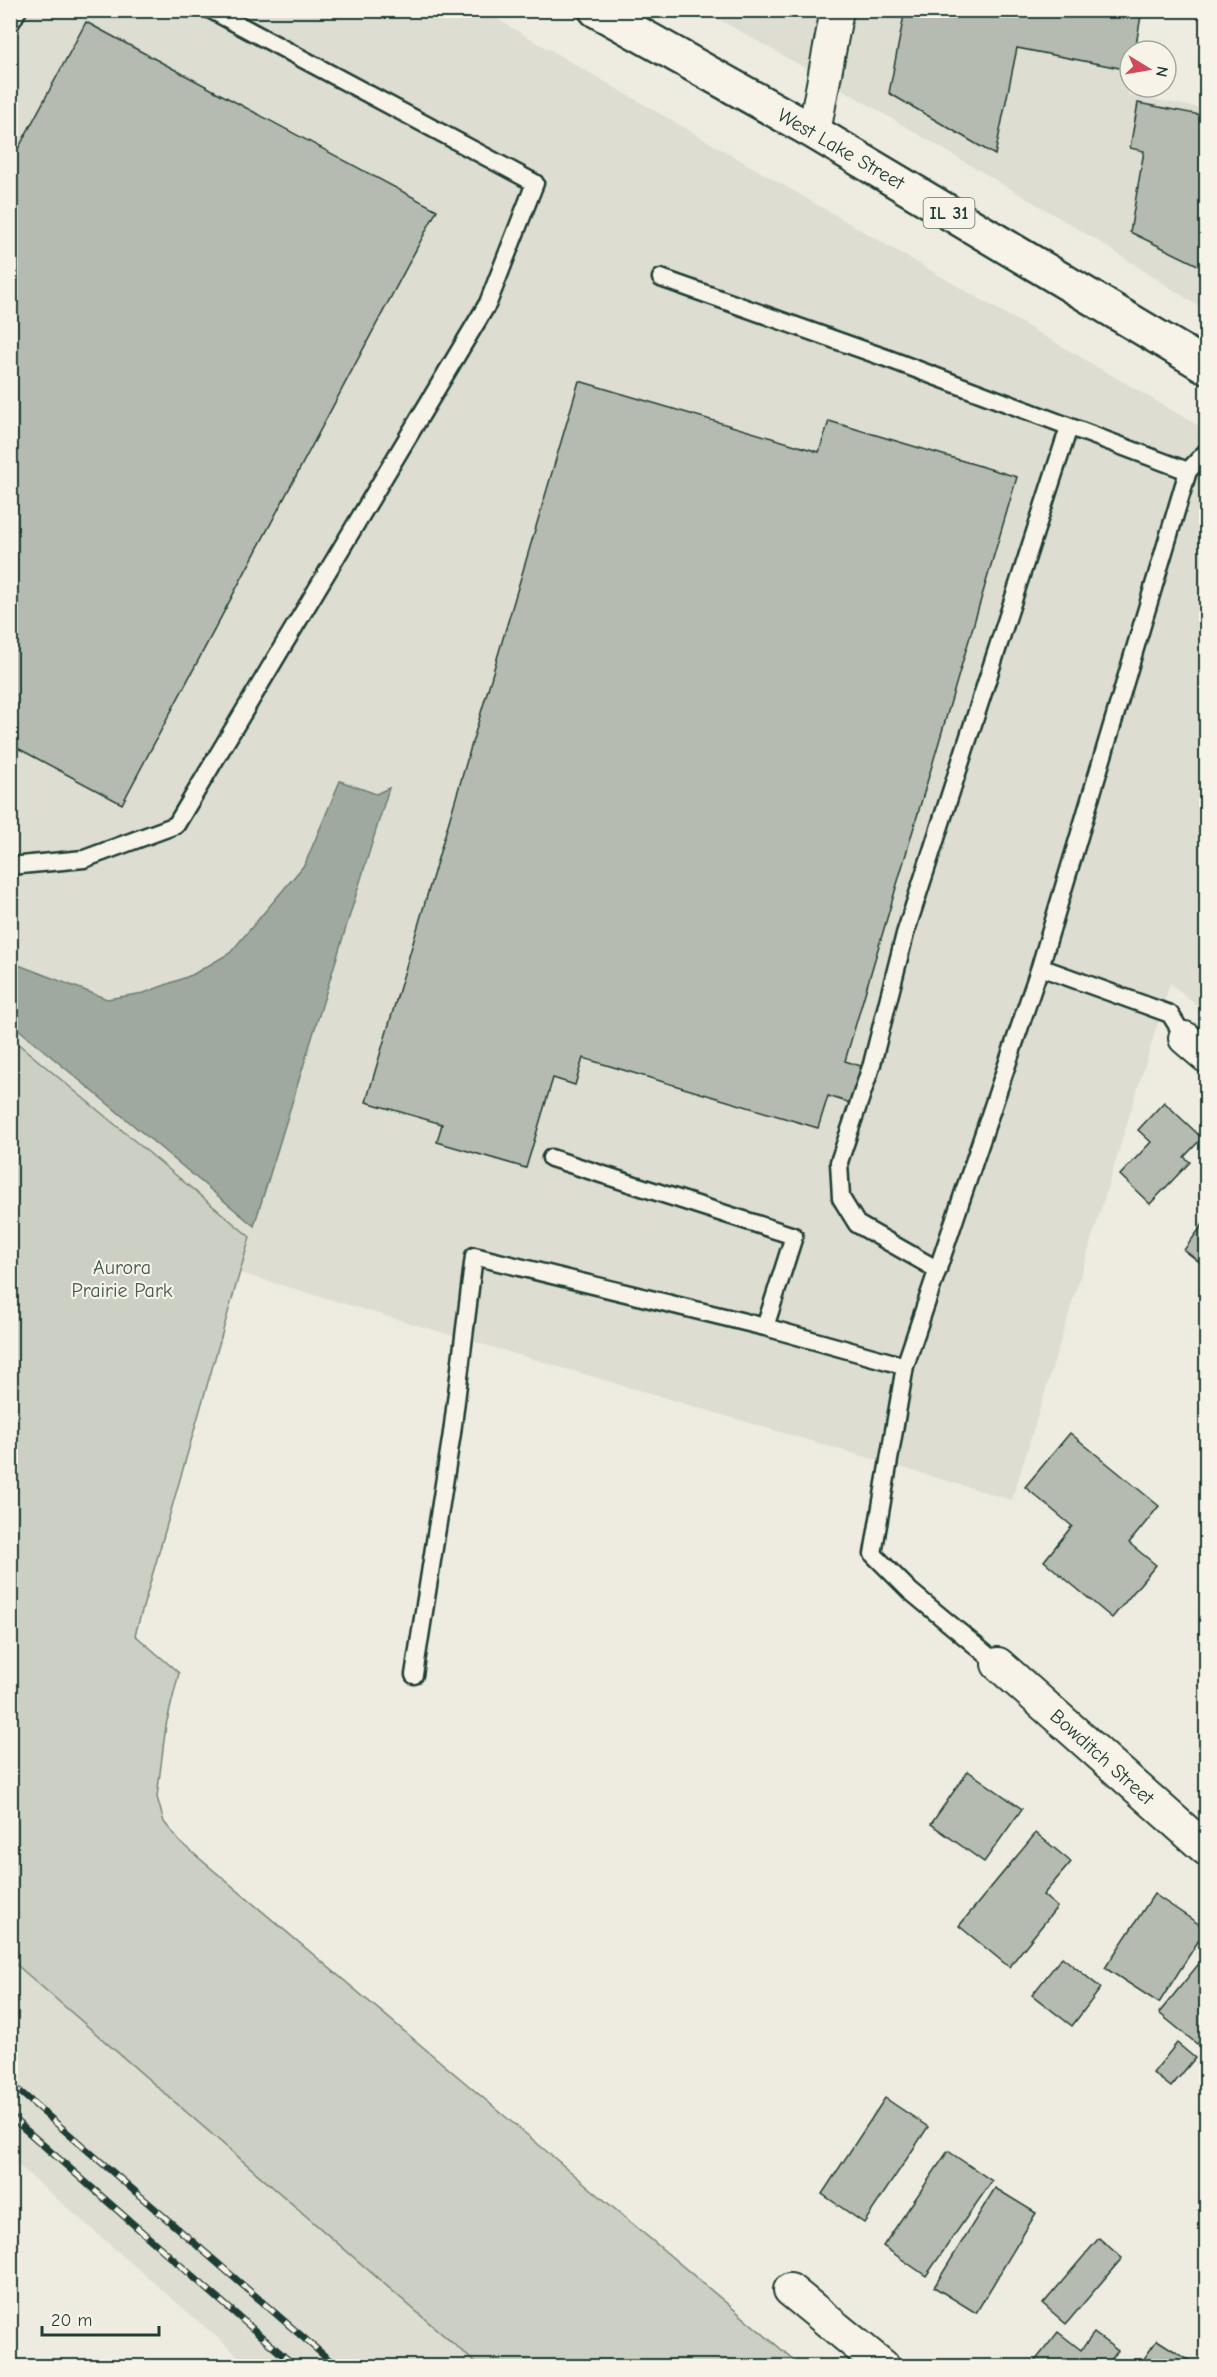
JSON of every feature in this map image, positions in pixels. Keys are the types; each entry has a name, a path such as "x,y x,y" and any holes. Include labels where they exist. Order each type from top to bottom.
{"main road":[{"name":"West Lake Street","path":"596,10 814,132 1206,366"}],"street":[{"path":"814,132 837,10"},
{"name":"Bowditch Street","path":"998,1664 1206,1849"},
{"path":"790,2290 883,2367"}],"lane":[{"path":"10,24 18,10"},
{"path":"10,866 84,859 176,825 488,303 535,183 211,10"},
{"path":"661,278 1188,471"},
{"path":"938,1270 857,1224 841,1198 839,1162 872,1064 905,934 1069,427"},
{"path":"998,1664 910,1591 873,1554 905,1366 1040,967 1188,471 1206,452"},
{"path":"1040,967 1170,1014 1196,1047"},
{"path":"551,1158 795,1236 765,1327"},
{"path":"414,1675 452,1433 474,1256 765,1327 905,1366"}],"shaded area":[{"path":"10,11 483,11 1206,430 1206,1014 1170,983 1012,1500 240,1273 250,1236 11,1037"},
{"path":"704,11 1141,11 1133,39 1118,39 1118,99 1150,99 1206,109 1206,311 1095,239 835,85"},
{"path":"340,781 376,794 389,788 254,1226 11,1023 11,962 107,999 144,993 192,975 230,953 305,864"},
{"path":"10,1960 479,2366 250,2366 11,2159"}],"green space":[{"name":"Aurora Prairie Park","path":"10,1037 250,1237 135,1635 179,1673 166,1725 157,1797 164,1822 180,1842 801,2366 479,2366 11,1960"}],"building":[{"path":"905,10 1142,10 1137,39 1118,39 1118,68 1017,48 995,155 889,93"},
{"path":"86,22 437,210 122,804 10,744 10,164"},
{"path":"1138,103 1206,116 1206,269 1130,232 1144,151 1130,148"},
{"path":"579,381 819,452 829,421 1017,477 845,1061 861,1066 850,1103 828,1096 818,1128 583,1058 575,1085 553,1078 526,1168 437,1142 442,1124 366,1102"},
{"path":"1164,1102 1202,1138 1184,1157 1190,1162 1150,1204 1120,1175 1151,1142 1138,1130"},
{"path":"1206,1220 1206,1267 1184,1250"},
{"path":"1070,1433 1159,1506 1129,1543 1156,1565 1112,1618 1044,1561 1072,1526 1025,1487"},
{"path":"968,1771 1022,1809 984,1862 931,1824"},
{"path":"1036,1833 1071,1862 1043,1895 1057,1907 1009,1967 959,1926"},
{"path":"1154,1894 1206,1929 1159,2003 1105,1968"},
{"path":"1206,1955 1206,2033 1197,2044 1159,2013"},
{"path":"1062,1957 1101,1988 1072,2026 1032,1995"},
{"path":"1177,2043 1195,2058 1171,2087 1153,2073"},
{"path":"885,2098 928,2127 864,2223 822,2194"},
{"path":"948,2151 992,2181 926,2276 883,2246"},
{"path":"995,2188 1036,2213 976,2313 934,2287"},
{"path":"1099,2238 1122,2258 1066,2324 1043,2304"},
{"path":"1058,2332 1081,2350 1094,2333 1118,2351 1106,2366 1031,2366"},
{"path":"1157,2340 1198,2366 1139,2366"}],"railway":[{"path":"10,2083 336,2366"},
{"path":"10,2116 295,2366"}]}
